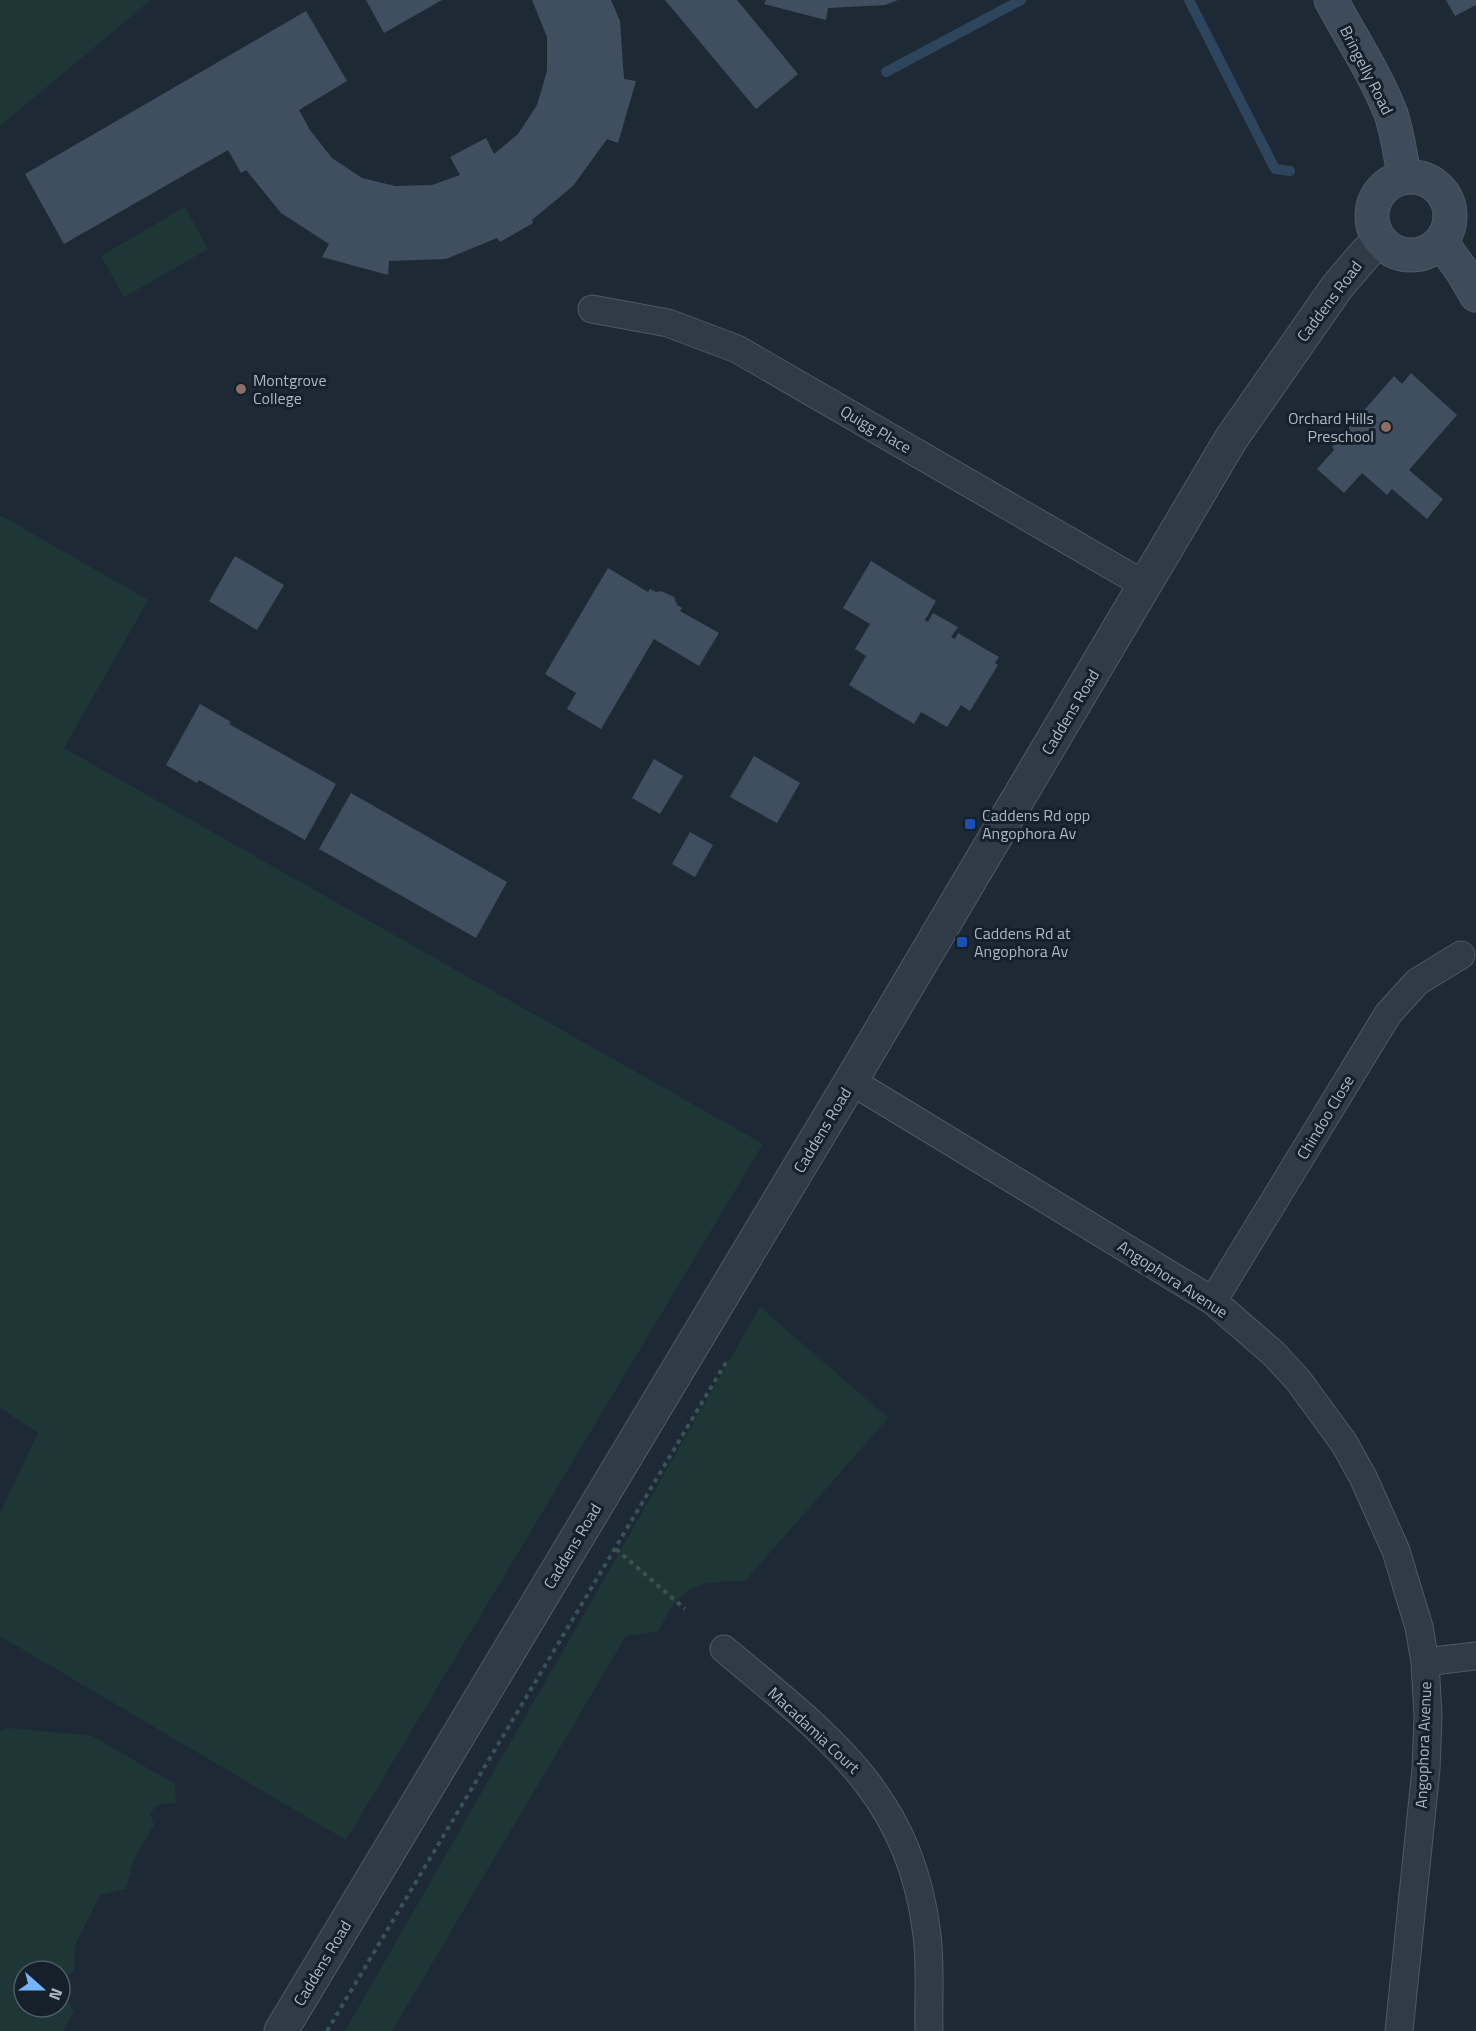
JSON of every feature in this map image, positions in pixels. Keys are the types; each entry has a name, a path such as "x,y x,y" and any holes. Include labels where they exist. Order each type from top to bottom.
{"main road":[{"name":"Bringelly Road","path":"1331,0 1390,112 1399,140 1405,177"},
{"path":"1405,177 1419,177 1431,182 1442,192 1448,203 1450,217 1448,230 1441,242 1430,251 1417,255 1403,255 1391,250 1380,241 1373,229 1371,215 1374,202 1381,190 1392,181 1405,177"},
{"path":"1441,242 1476,295"}],"street":[{"name":"Caddens Road","path":"281,2031 851,1081 1230,439 1337,287 1365,253 1380,241"},
{"name":"Quigg Place","path":"592,309 668,323 737,349 1145,585"},
{"name":"Chindoo Close","path":"1213,1302 1388,1014 1417,982 1461,955"},
{"name":"Angophora Avenue","path":"851,1081 1213,1302 1274,1354 1305,1388 1344,1443 1363,1477 1396,1551 1419,1627 1425,1662 1428,1715 1426,1769 1399,2031"},
{"name":"Macadamia Court","path":"724,1649 843,1753 867,1781 891,1818 912,1865 923,1906 927,1937 929,2031"},
{"path":"1425,1662 1476,1656"}],"path":[{"path":"616,1549 685,1609"}],"green space":[{"path":"0,0 151,0 0,126"},
{"path":"185,207 208,249 124,297 101,256"},
{"path":"0,515 148,600 64,748 763,1144 346,1840 0,1636 0,1513 38,1433 0,1408"},
{"path":"760,1307 888,1418 745,1581 714,1582 692,1589 674,1604 659,1631 626,1636 392,2031 345,2031"},
{"path":"12,1728 92,1736 175,1784 176,1803 156,1805 150,1814 154,1825 133,1861 126,1889 100,1895 75,1945 74,1971 72,1973 72,1959 12,1959 12,2019 70,2019 63,2031 0,2031 0,1731"}],"building":[{"path":"366,0 442,0 384,33"},
{"path":"532,0 611,0 620,21 624,79 636,81 618,143 607,139 573,186 532,220 533,223 500,242 497,238 446,259 389,261 388,275 322,257 329,244 281,213 246,170 241,173 228,150 64,244 25,174 306,11 347,81 299,110 310,130 332,158 362,178 395,186 432,185 460,175 450,157 486,138 494,154 518,134 537,105 547,71 547,37"},
{"path":"665,0 737,0 798,74 756,109"},
{"path":"766,0 898,0 885,5 828,8 826,20 764,4"},
{"path":"1446,0 1476,0 1476,5 1455,16"},
{"path":"1411,373 1457,415 1409,470 1443,499 1427,519 1392,489 1387,495 1362,473 1344,493 1317,469 1334,450 1332,447 1394,376 1402,384"},
{"path":"235,556 284,585 257,630 209,601"},
{"path":"871,561 936,601 925,620 928,622 933,613 958,627 951,637 955,639 958,633 999,657 995,663 998,665 970,711 961,705 947,727 921,712 914,724 849,685 866,656 855,649 870,624 843,608"},
{"path":"608,568 648,592 650,589 656,592 661,591 674,597 677,605 682,608 680,611 719,633 699,666 654,639 601,729 567,709 576,693 545,674"},
{"path":"200,704 231,722 229,724 336,784 305,840 199,780 197,783 166,765"},
{"path":"754,756 800,783 777,823 730,797"},
{"path":"654,759 683,776 660,814 632,798"},
{"path":"351,793 507,882 476,938 319,849"},
{"path":"690,832 713,845 695,877 672,864"}],"waterway":[{"path":"886,72 1021,0"},
{"path":"1189,0 1275,169 1290,171"}],"place":[{"name":"Montgrove College","path":"241,389"},
{"name":"Orchard Hills Preschool","path":"1386,427"},
{"name":"Caddens Rd opp Angophora Av","path":"970,824"},
{"name":"Caddens Rd at Angophora Av","path":"962,942"}]}
